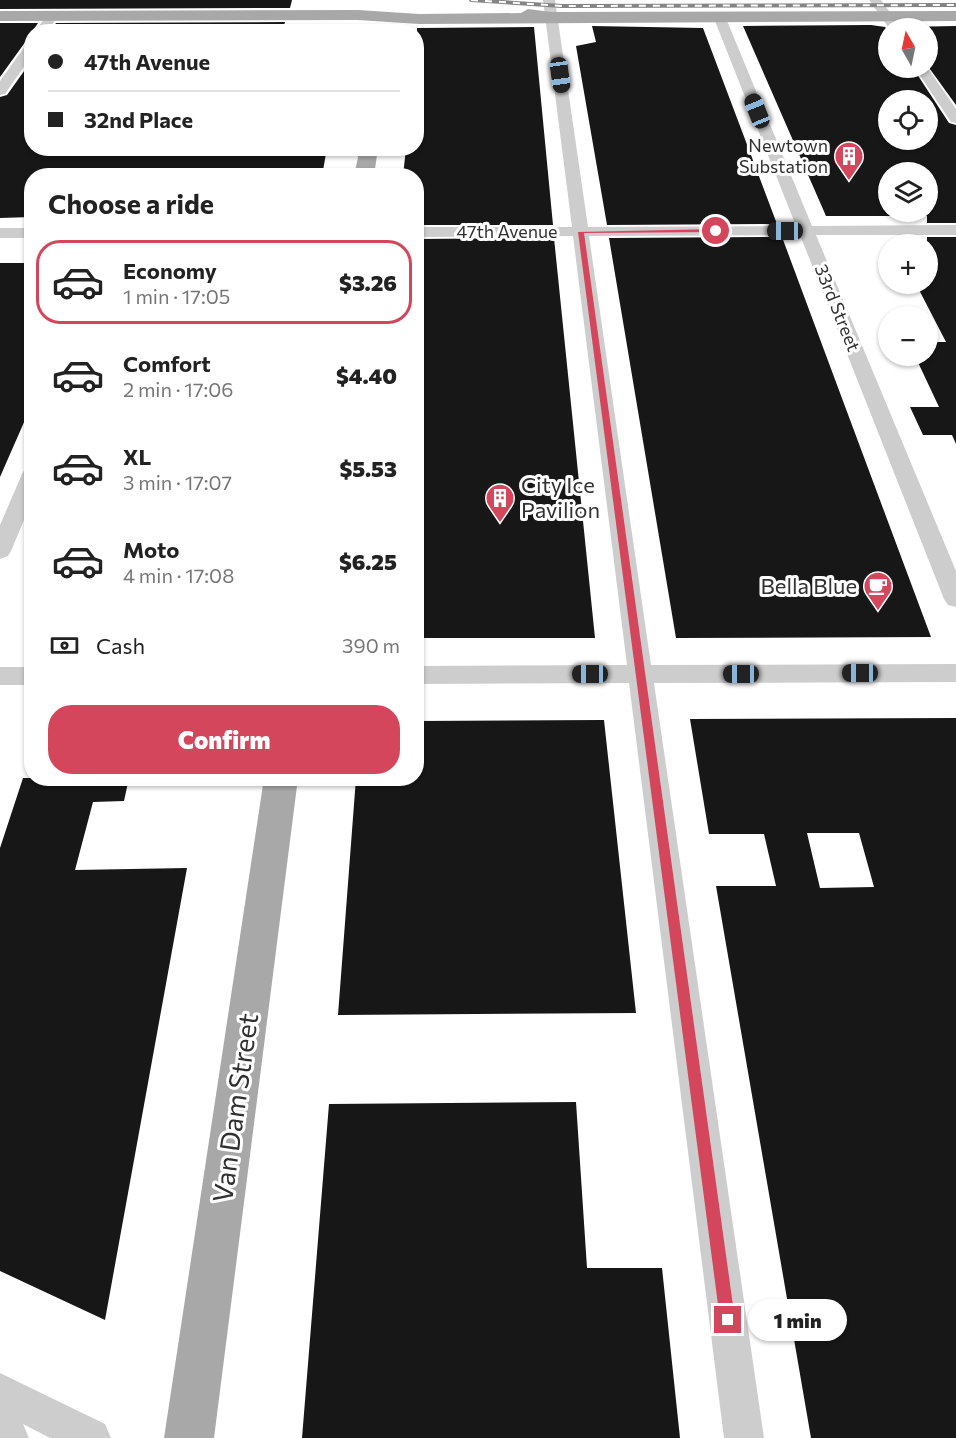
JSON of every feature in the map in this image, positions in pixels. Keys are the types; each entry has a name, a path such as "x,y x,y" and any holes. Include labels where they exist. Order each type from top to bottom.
{"main road":[{"path":"380,0 387,24"},
{"path":"387,24 411,2"},
{"path":"449,3 551,17"},
{"path":"0,16 358,15 387,24 551,17 719,16 878,22"},
{"path":"934,18 956,16"},
{"name":"Van Dam Street","path":"189,1438 280,786"}],"street":[{"path":"549,0 744,1438"},
{"path":"875,0 888,18"},
{"path":"46,24 52,16"},
{"name":"33rd Street","path":"719,16 956,599"},
{"path":"0,91 24,56"},
{"path":"928,78 956,119"},
{"name":"47th Avenue","path":"424,232 956,230"},
{"path":"0,233 24,233"},
{"path":"0,551 24,493"},
{"path":"424,675 956,673"},
{"path":"0,676 24,675"},
{"path":"0,1392 91,1438"},
{"path":"0,1415 9,1438"}],"building":[{"path":"0,0 292,0 290,8 0,9"},
{"path":"285,22 284,24 56,23"},
{"path":"0,23 38,23 24,24 24,44 0,77"},
{"path":"592,26 703,28 777,224 607,225 576,46 596,42"},
{"path":"743,26 878,26 878,78 920,78 927,90 878,90 878,150 938,150 938,106 949,123 956,125 956,223 927,223 938,222 938,162 878,162 878,216 826,216"},
{"path":"938,26 956,26 956,105 936,78"},
{"path":"534,27 553,225 424,225 424,168 404,168 405,156 424,156 424,28"},
{"path":"24,71 24,156 326,156 323,168 24,168 24,217 0,218 0,97 7,95"},
{"path":"782,237 931,637 676,638 609,238"},
{"path":"938,237 956,237 956,444 952,435 923,435 910,407 939,407 920,366 938,366 938,342 946,342 938,327 938,306 927,306 921,294 938,294"},
{"name":"City Ice Pavilion","path":"554,238 595,638 424,638 424,239"},
{"path":"0,263 24,263 24,422 0,477"},
{"path":"956,718 956,1438 811,1438 716,886 776,886 764,834 709,834 690,719","holes":["807,833 859,833 874,887 820,888"]},
{"path":"604,720 636,1013 338,1015 355,786 424,786 424,721"},
{"path":"23,778 24,786 127,786 124,801 93,802 75,870 187,868 105,1320 0,1271 0,848"},
{"path":"576,1102 587,1268 662,1268 680,1438 302,1438 329,1104"}],"railway":[{"path":"471,0 562,6 956,5"}],"place":[{"name":"Newtown Substation","path":"849,182"},
{"name":"City Ice Pavilion","path":"500,524"},
{"name":"Bella Blue","path":"878,612"}],"route":[{"path":"716,231 581,232 728,1320"}]}
